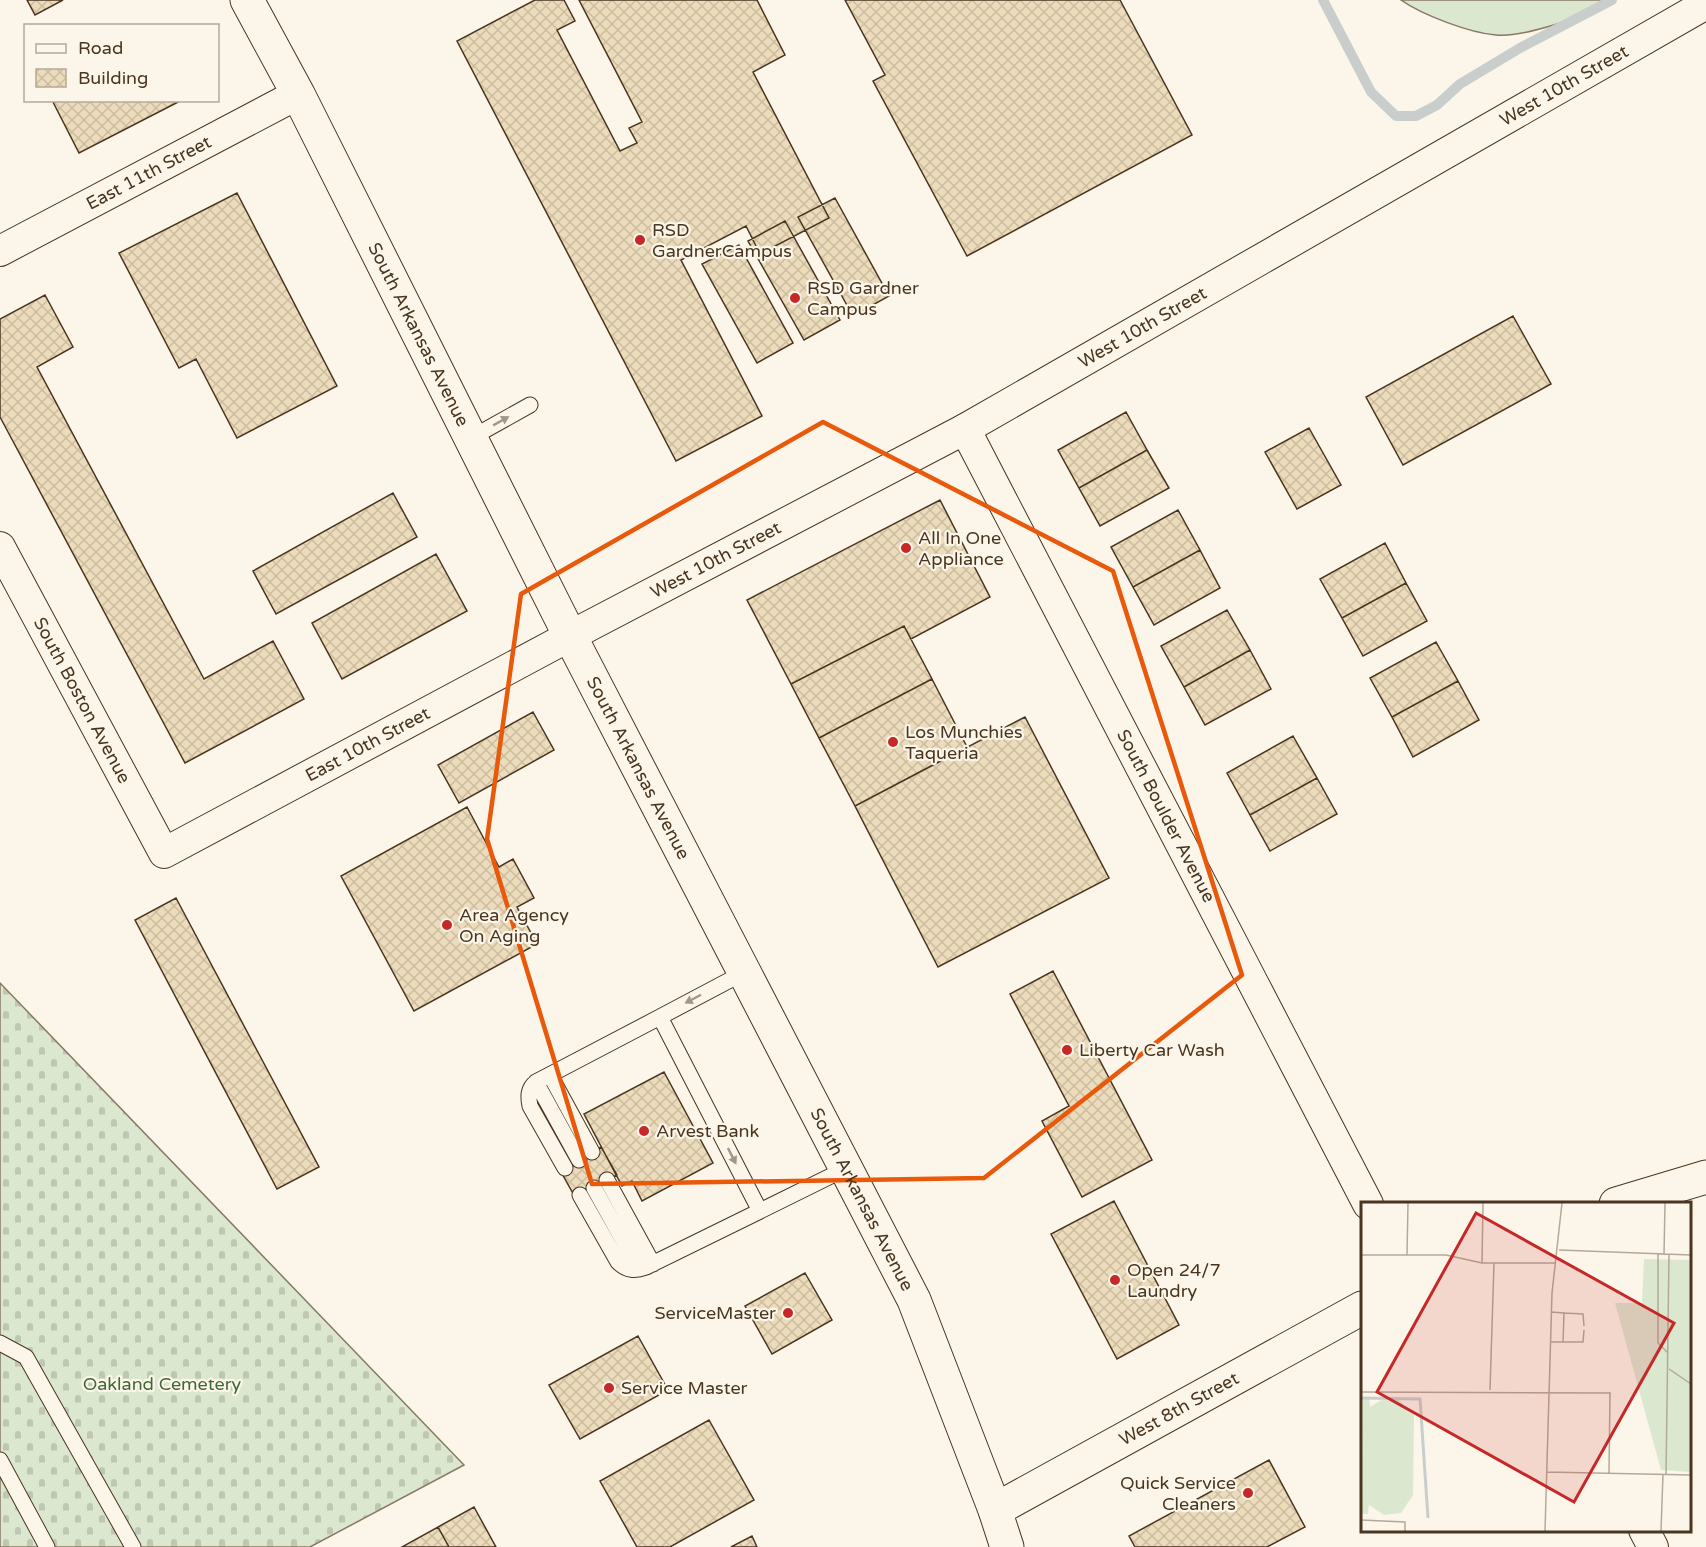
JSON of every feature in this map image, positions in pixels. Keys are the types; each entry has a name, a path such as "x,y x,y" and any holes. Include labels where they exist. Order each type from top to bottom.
{"main road":[{"name":"South Arkansas Avenue","path":"247,0 298,94 570,636 914,1300 995,1510 1007,1547"},
{"path":"1619,1202 1706,1176"},
{"name":"West 8th Street","path":"995,1510 1361,1309"}],"street":[{"name":"West 10th Street","path":"570,636 965,429 1706,4"},
{"name":"East 11th Street","path":"0,250 298,94"},
{"name":"South Boulder Avenue","path":"965,429 1367,1202"},
{"name":"South Boston Avenue","path":"0,547 164,853"},
{"name":"East 10th Street","path":"164,853 570,636"},
{"path":"1645,1532 1653,1547"}],"lane":[{"path":"471,438 530,405"},
{"path":"565,1168 530,1106 528,1097 530,1087 745,972"},
{"path":"660,1017 760,1211"},
{"path":"536,1082 586,1156 550,1075"},
{"path":"580,1195 618,1262 624,1268 646,1267 847,1168"},
{"path":"600,1184 646,1267"},
{"path":"0,1343 26,1357 133,1547"},
{"path":"0,1460 47,1547"}],"highlighted area":[{"path":"823,422 1113,571 1242,975 984,1178 592,1184 487,839 521,594"}],"green space":[{"path":"1401,0 1613,0 1556,24 1522,33 1496,35 1473,31 1447,22 1421,12"},
{"name":"Oakland Cemetery","path":"0,983 464,1465 310,1547 0,1547"}],"building":[{"path":"27,0 63,0 35,15"},
{"name":"RSD GardnerCampus","path":"535,0 564,0 575,21 557,30 620,151 637,143 629,128 642,122 579,0 757,0 785,55 753,72 829,218 760,254 746,226 681,260 762,416 676,461 457,41"},
{"path":"845,0 1120,0 1192,135 967,256 873,81 885,75"},
{"path":"53,102 178,102 79,153"},
{"path":"237,193 337,386 237,438 196,359 179,368 119,253"},
{"path":"835,198 889,296 853,316 798,217"},
{"path":"785,221 840,320 804,340 748,241"},
{"path":"739,245 793,343 757,363 702,264"},
{"path":"45,295 73,347 37,367 204,679 273,641 304,699 185,763 0,417 0,319"},
{"path":"1513,316 1551,384 1403,465 1366,397"},
{"path":"1126,412 1147,450 1079,488 1058,450"},
{"path":"1309,428 1341,485 1297,509 1265,452"},
{"path":"1147,450 1169,488 1100,526 1079,488"},
{"path":"393,493 417,537 276,614 253,571"},
{"name":"All In One Appliance","path":"940,500 990,597 911,639 904,626 791,684 747,600"},
{"path":"1178,510 1200,550 1133,587 1111,547"},
{"path":"1385,543 1406,583 1342,618 1320,579"},
{"path":"1200,550 1220,588 1154,625 1133,587"},
{"path":"436,554 467,611 342,679 312,623"},
{"path":"1406,583 1427,621 1363,656 1342,618"},
{"path":"1227,610 1250,650 1184,687 1161,646"},
{"path":"904,626 932,679 819,738 791,684"},
{"path":"1436,642 1458,681 1392,717 1370,678"},
{"path":"1250,650 1271,689 1205,725 1184,687"},
{"name":"Los Munchies Taqueria","path":"932,679 967,747 855,806 819,738"},
{"path":"1458,681 1479,720 1413,757 1392,717"},
{"path":"533,712 554,750 459,803 438,765"},
{"path":"1025,717 1109,878 938,967 855,806"},
{"path":"1293,736 1317,778 1250,815 1227,773"},
{"path":"1317,778 1337,814 1270,851 1250,815"},
{"name":"Area Agency On Aging","path":"467,807 499,867 513,859 534,898 517,907 537,944 414,1011 341,876"},
{"path":"176,898 319,1167 277,1189 135,920"},
{"name":"Liberty Car Wash","path":"1053,971 1152,1160 1082,1197 1042,1121 1069,1106 1010,994"},
{"name":"Arvest Bank","path":"664,1072 713,1163 642,1201 632,1181 622,1186 584,1114"},
{"path":"601,1147 617,1175 575,1197 560,1170"},
{"name":"Open 24/7 Laundry","path":"1114,1201 1179,1325 1117,1359 1051,1234"},
{"name":"ServiceMaster","path":"805,1273 832,1320 772,1354 745,1306"},
{"name":"Service Master","path":"638,1336 668,1390 580,1439 549,1385"},
{"path":"709,1420 754,1500 670,1547 637,1547 600,1481"},
{"name":"Quick Service Cleaners","path":"1269,1460 1305,1527 1267,1547 1135,1547 1129,1536"},
{"path":"474,1507 496,1547 449,1547 438,1527"},
{"path":"438,1527 449,1547 402,1547"},
{"path":"752,1536 757,1547 731,1547"}],"waterway":[{"path":"1323,0 1371,92 1396,116 1416,116 1437,105 1460,84 1520,48 1612,0"}],"place":[{"name":"RSD GardnerCampus","path":"640,240"},
{"name":"RSD Gardner Campus","path":"795,298"},
{"name":"All In One Appliance","path":"906,548"},
{"name":"Los Munchies Taqueria","path":"893,742"},
{"name":"Area Agency On Aging","path":"447,925"},
{"name":"Liberty Car Wash","path":"1067,1050"},
{"name":"Arvest Bank","path":"644,1131"},
{"name":"Open 24/7 Laundry","path":"1115,1280"},
{"name":"ServiceMaster","path":"788,1313"},
{"name":"Service Master","path":"609,1388"},
{"name":"Quick Service Cleaners","path":"1248,1493"}]}
